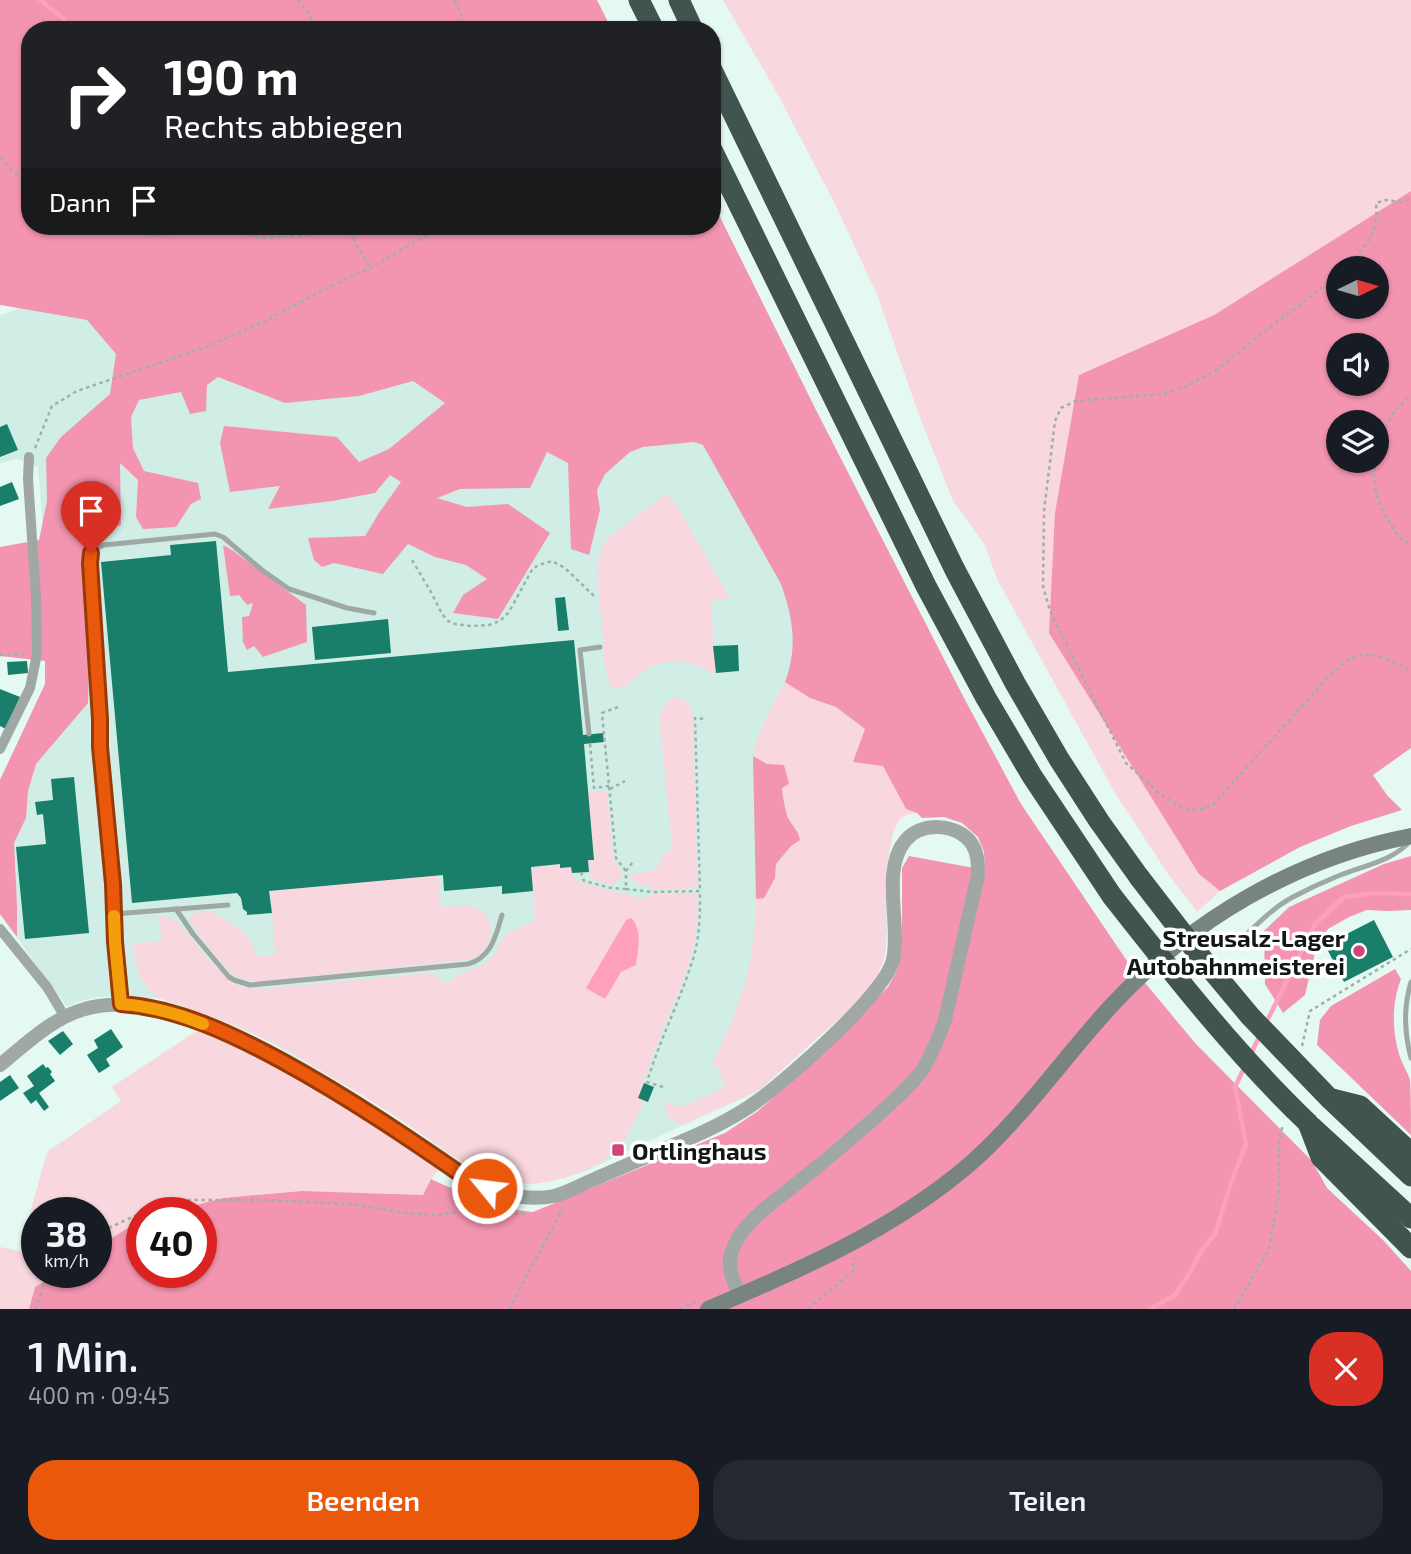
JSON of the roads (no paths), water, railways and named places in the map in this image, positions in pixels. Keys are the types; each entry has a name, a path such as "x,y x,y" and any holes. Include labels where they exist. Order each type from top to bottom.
{"highway":[{"path":"639,0 650,21"},
{"path":"678,0 688,21"},
{"path":"721,89 955,570 1059,759 1139,877 1200,956 1251,1016 1330,1099 1411,1176"},
{"path":"721,168 938,608 1032,776 1112,896 1226,1038 1279,1096 1411,1217"},
{"path":"1330,1099 1360,1106 1411,1153"},
{"path":"1308,1123 1321,1157 1411,1248"}],"main road":[{"path":"708,1309 856,1240 953,1178 1011,1124 1112,1005 1142,975 1205,923 1262,889 1303,870 1357,850 1411,838"}],"street":[{"path":"0,749 30,688 37,654 29,457"},
{"path":"0,1065 65,1017 90,1007 121,1004 179,1014 253,1045 345,1097 472,1182 517,1197 555,1196 701,1134 733,1117 790,1074 875,992 888,973 895,938 894,875 897,856 905,840 917,831 934,826 958,832 970,841 977,854 978,875 945,1020 937,1043 922,1071 906,1088 743,1231 731,1254 730,1263 740,1295"},
{"path":"0,929 47,988 65,1017"}],"lane":[{"path":"121,1004 100,747 91,553 104,545 215,534 223,537 289,589 347,608 374,613"},
{"path":"589,734 580,650 600,647"},
{"path":"1238,942 1290,899 1338,876 1390,856 1405,848 1411,838"},
{"path":"114,914 228,905"},
{"path":"176,909 229,977 250,985 474,963 488,952 502,915"},
{"path":"1411,982 1405,1021 1411,1058"}],"waterway":[{"path":"40,0 65,21"},
{"path":"1266,1023 1315,924 1344,897 1374,893 1411,894"},
{"path":"1251,1054 1259,1037"},
{"path":"1150,1309 1175,1295 1201,1251 1215,1234 1246,1144 1235,1087 1244,1068"}],"place":[{"name":"Streusalz-Lager Autobahnmeisterei","path":"1359,951"},
{"name":"Ortlinghaus","path":"618,1150"}]}
